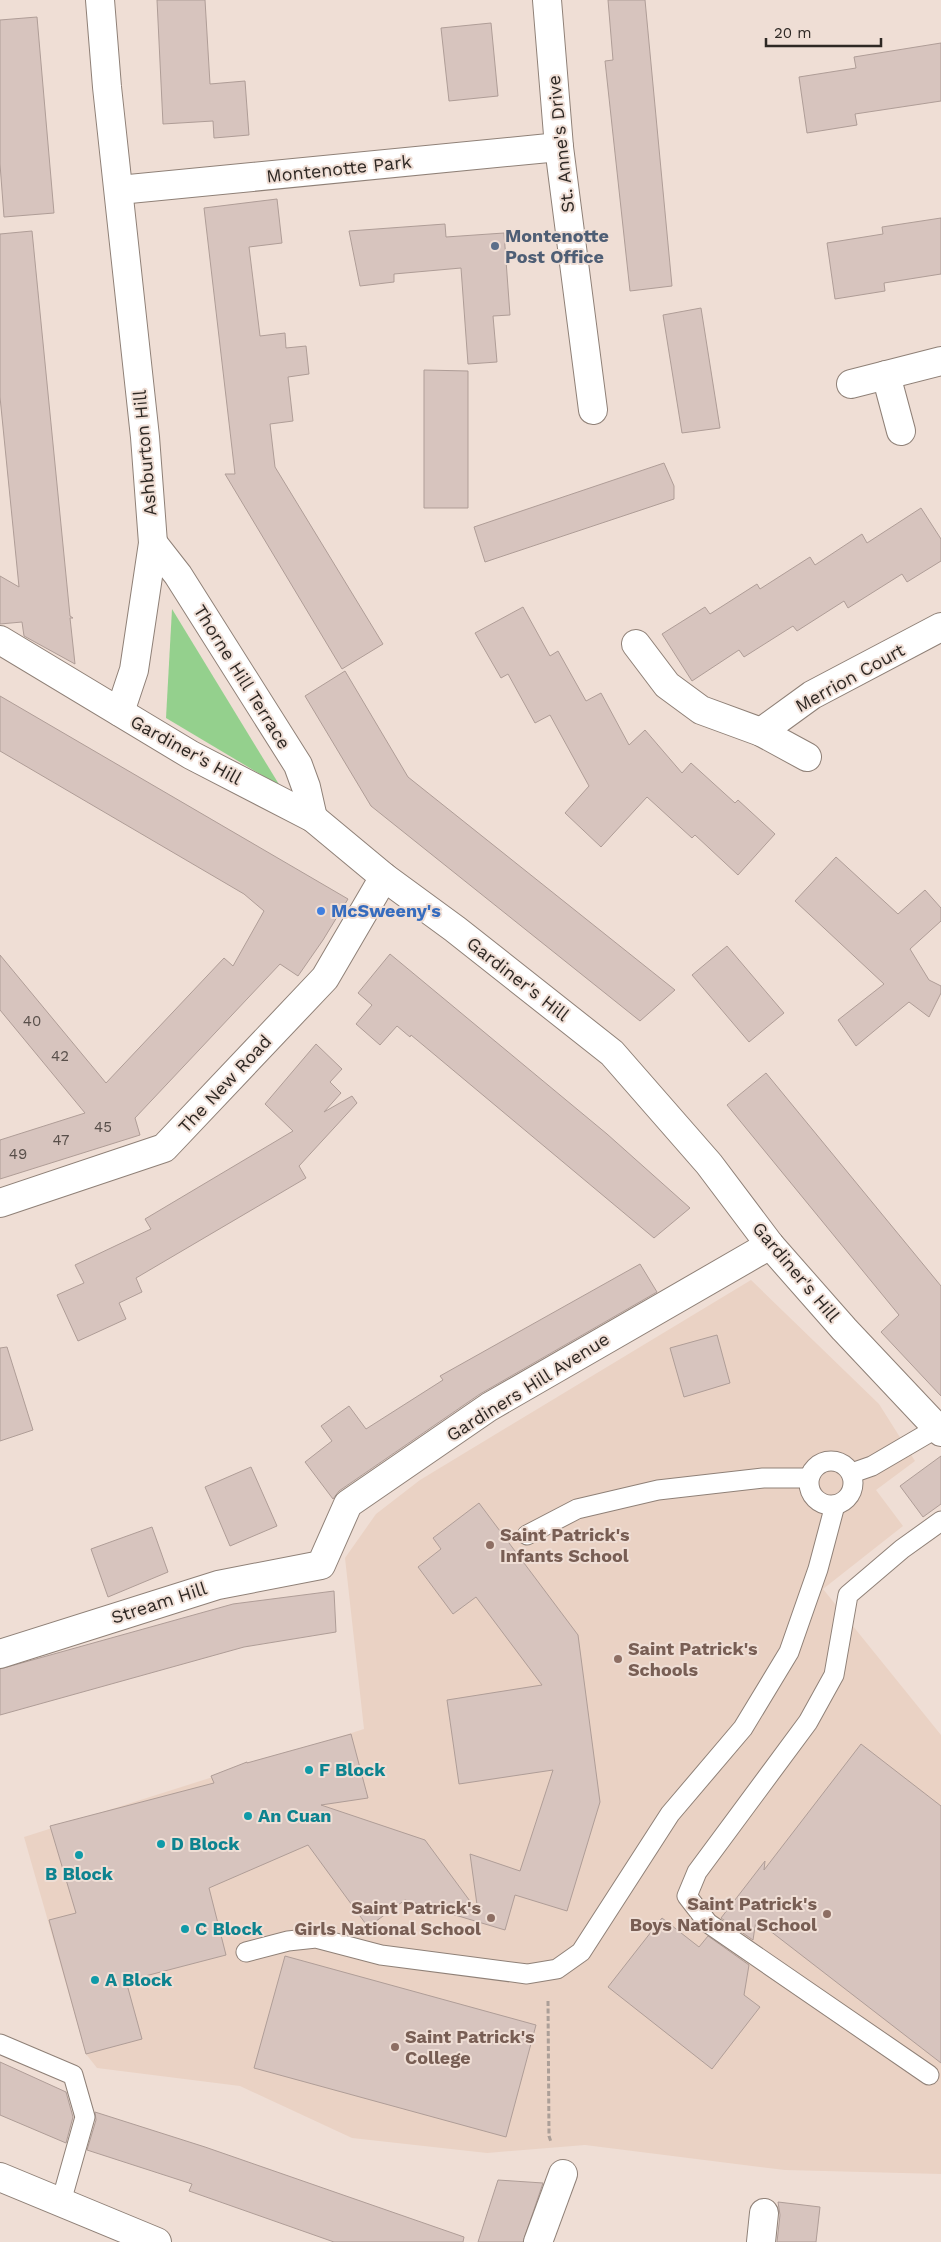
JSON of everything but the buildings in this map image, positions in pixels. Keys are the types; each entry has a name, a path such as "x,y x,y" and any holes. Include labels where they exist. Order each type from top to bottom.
{"street":[{"name":"Ashburton Hill","path":"100,0 145,437 153,544 134,670 120,712"},
{"name":"St. Anne's Drive","path":"547,0 559,147 593,410"},
{"name":"Montenotte Park","path":"119,190 559,147"},
{"path":"851,384 941,361"},
{"path":"886,375 901,431"},
{"name":"Thorne Hill Terrace","path":"153,544 178,575 298,765 313,818"},
{"name":"Merrion Court","path":"761,732 812,696 941,627"},
{"name":"Gardiner's Hill","path":"0,640 191,755 313,818 384,877 455,929 612,1053 709,1164 770,1245 844,1329 939,1430"},
{"path":"636,644 667,685 701,710 761,732 807,757"},
{"name":"The New Road","path":"0,1204 164,1148 325,978 384,877"},
{"name":"Gardiners Hill Avenue","path":"321,1565 348,1504 490,1406 770,1245"},
{"name":"Stream Hill","path":"0,1654 218,1585 321,1565"},
{"path":"538,2242 563,2174"},
{"path":"0,2177 157,2242"},
{"path":"761,2242 764,2213"}],"lane":[{"path":"852,1473 872,1466 939,1430"},
{"path":"834,1460 846,1466 852,1473 854,1482 849,1498 842,1504 826,1506 817,1501 811,1493 809,1478 814,1469 822,1463 834,1460"},
{"path":"527,1535 577,1509 658,1490 763,1478 809,1478"},
{"path":"246,1952 288,1941 316,1938 380,1955 528,1974 557,1969 581,1952 670,1814 743,1728 788,1652 818,1569 831,1526 835,1505"},
{"path":"929,2075 708,1923 687,1896 697,1872 808,1722 834,1675 848,1595 902,1549 941,1521"},
{"path":"0,2044 73,2076 86,2117 61,2202"}],"path":[{"path":"548,1970 549,2136 563,2174"}],"shaded area":[{"name":"Saint Patrick's Schools","path":"751,1280 879,1404 915,1461 876,1490 903,1526 823,1589 941,1735 941,2174 785,2170 585,2145 487,2153 352,2138 240,2086 97,2068 86,2054 24,1837 364,1729 345,1558 376,1514 420,1480"}],"green space":[{"path":"172,609 280,786 166,718"}],"place":[{"name":"Montenotte Post Office","path":"495,246"},
{"name":"McSweeny's","path":"321,911"},
{"name":"Saint Patrick's Infants School","path":"490,1545"},
{"name":"Saint Patrick's Schools","path":"618,1659"},
{"name":"F Block","path":"309,1770"},
{"name":"An Cuan","path":"248,1816"},
{"name":"D Block","path":"161,1844"},
{"name":"B Block","path":"79,1855"},
{"name":"Saint Patrick's Boys National School","path":"827,1914"},
{"name":"Saint Patrick's Girls National School","path":"491,1918"},
{"name":"C Block","path":"185,1929"},
{"name":"A Block","path":"95,1980"},
{"name":"Saint Patrick's College","path":"395,2047"}]}
